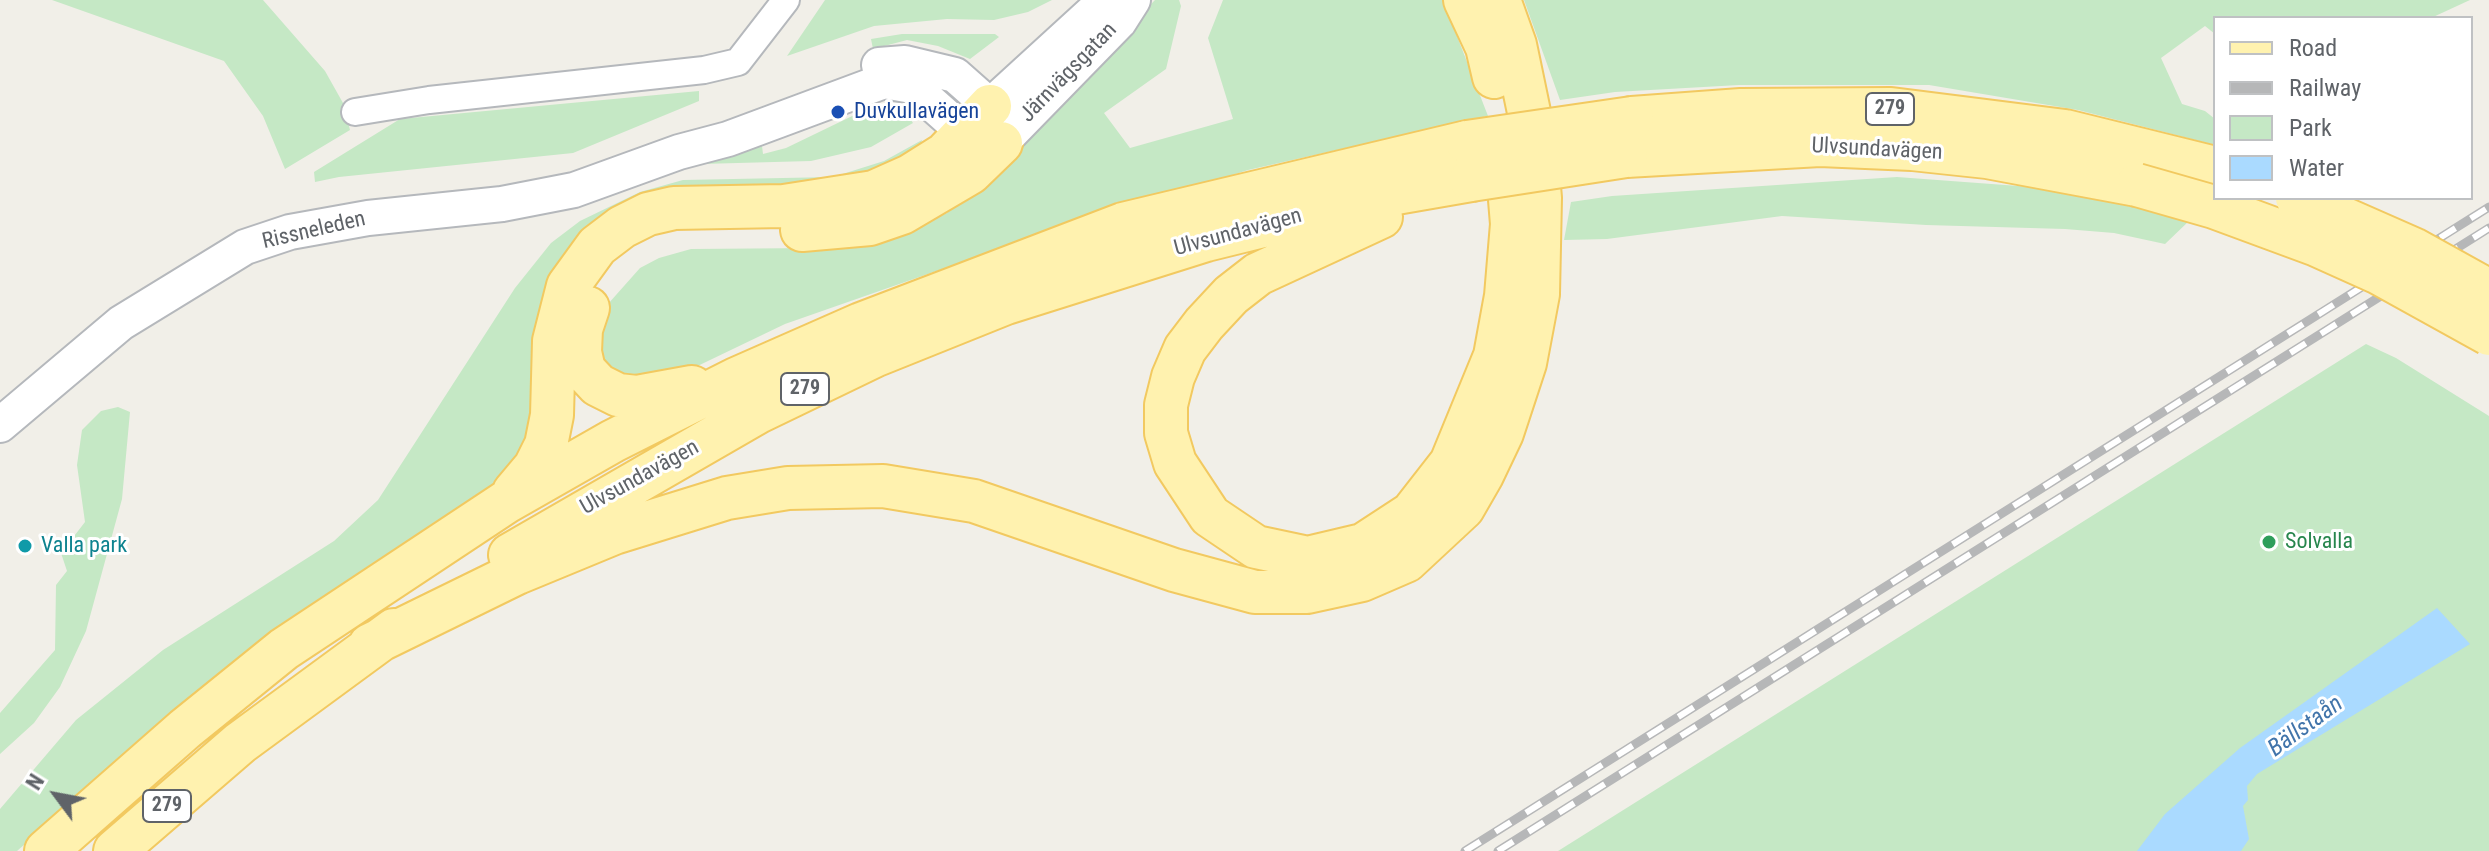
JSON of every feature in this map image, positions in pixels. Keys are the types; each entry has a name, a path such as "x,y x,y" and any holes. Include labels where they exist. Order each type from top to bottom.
{"main road":[{"path":"1465,0 1487,47 1501,108 1509,163 1512,224 1506,296 1495,356 1451,463 1434,489 1412,513 1363,545 1308,558 1267,551 1234,535 1210,516 1189,489 1175,463 1166,433 1166,405 1185,349 1231,295 1258,274 1469,161"},
{"path":"370,645 517,573 614,533 727,498 788,488 883,486 974,501 1174,570 1255,592 1307,592 1362,580 1406,561 1463,508 1482,475 1502,433 1525,363 1538,294 1541,246 1535,141 1515,45 1499,0"},
{"path":"736,379 637,397 618,395 598,385 584,370 581,329 600,282 619,260 668,235 696,231 809,231 870,224 934,196 970,173 985,127"},
{"path":"506,502 535,467 546,445 558,314 568,286 597,246 648,214 674,208 784,206 874,192 910,176 985,127"},
{"name":"Ulvsundavägen","path":"46,851 185,729 284,649 506,502 613,441 736,379 861,324 1123,224 1469,161 1629,137 1912,149 2074,170 2213,168"},
{"name":"Ulvsundavägen","path":"115,851 240,743 370,645 549,529 758,412 874,356 1006,303 1206,240 1396,193 1469,161"},
{"name":"Ulvsundavägen","path":"2141,167 2214,207 2317,245 2377,272 2489,334"},
{"path":"2302,200 2413,249 2489,291"}],"street":[{"path":"355,112 444,98 704,70 738,62 786,0"},
{"name":"Järnvägsgatan","path":"985,127 1106,0"},
{"name":"Järnvägsgatan","path":"985,127 1119,22 1133,0"},
{"name":"Rissneleden","path":"7,408 121,323 245,247 290,232 368,218 502,204 574,190 679,152 744,119 873,66 905,63 955,75 985,127"}],"green space":[{"path":"52,0 263,0 325,71 343,103 350,130 285,169 263,116 224,61"},
{"path":"825,0 1052,0 1028,12 994,20 947,19 874,26 787,56"},
{"path":"1155,0 1179,0 1181,6 1166,69 1104,113 1130,148 1233,119 1208,38 1223,0 1443,0 1488,116 1248,170 988,253 785,324 683,373 639,383 603,367 597,347 608,304 640,268 659,258 691,249 814,248 904,233 947,213"},
{"path":"1524,0 2470,0 2435,16 2213,16 2213,32 2205,26 2161,58 2182,104 2205,111 2213,117 2213,144 2078,110 1929,85 1739,85 1615,92 1560,100"},
{"path":"902,34 995,34 999,37 970,59 938,46 907,40 873,49 871,39"},
{"path":"699,91 699,101 573,153 315,182 314,172 400,119"},
{"path":"889,103 902,107 913,123 871,147 811,161 701,164 762,146 763,154 786,148 875,105"},
{"path":"922,140 917,155 905,164 611,225 544,410 512,471 324,598 101,777 17,851 0,851 0,809 76,720 163,650 334,541 378,500 515,288 551,243 580,221 640,192 683,180 833,177 884,161"},
{"path":"1897,177 2059,189 2189,221 2165,244 2114,233 2065,229 1782,216 1607,239 1564,240 1571,202 1612,196"},
{"name":"Solvalla","path":"2366,344 2396,358 2489,416 2489,851 1558,851"},
{"path":"118,407 130,412 122,499 86,631 60,687 34,723 0,754 0,713 55,650 56,585 67,571 61,553 85,522 77,465 82,430 101,411"}],"water":[{"name":"Bällstaån","path":"2437,608 2470,644 2257,774 2247,786 2248,800 2243,806 2249,839 2241,851 2137,851 2165,814 2240,748"}],"railway":[{"path":"1465,851 2489,207"},
{"path":"1498,851 2489,228"}],"place":[{"name":"Duvkullavägen","path":"838,112"},
{"name":"Solvalla","path":"2269,542"},
{"name":"Valla park","path":"25,546"}]}
